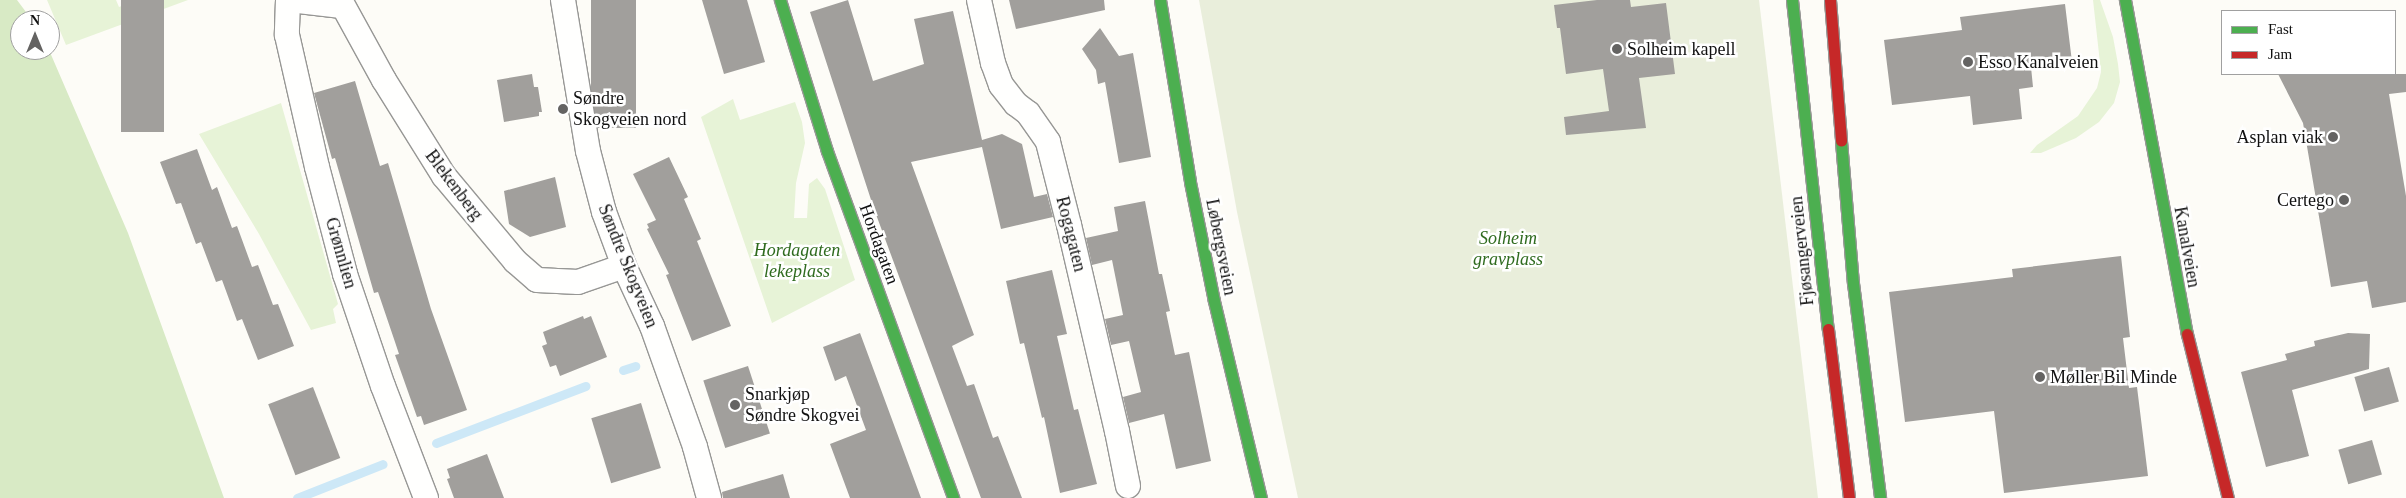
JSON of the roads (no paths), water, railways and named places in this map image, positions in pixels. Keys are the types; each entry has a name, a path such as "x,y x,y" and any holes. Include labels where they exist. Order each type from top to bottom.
{"main road":[{"name":"Hordagaten","path":"780,0 827,151 953,498"},
{"name":"Løbergsveien","path":"1160,0 1190,182 1212,292 1261,498"},
{"name":"Fjøsangerveien","path":"1792,0 1823,287 1849,498"},
{"path":"1830,0 1853,283 1880,498"},
{"name":"Kanalveien","path":"2125,0 2190,352 2228,498"}],"street":[{"path":"289,0 341,3"},
{"name":"Grønnlien","path":"289,0 287,35 317,167 345,274 383,386 426,498"},
{"name":"Søndre Skogveien","path":"563,0 588,150 604,212 624,266 652,326 695,447 709,498"},
{"name":"Rogagaten","path":"979,0 993,63 1001,85 1016,104 1028,113 1048,142 1117,431 1128,486"},
{"name":"Blekenberg","path":"341,3 400,107 444,176 515,261 537,280 578,282 624,266"}],"waterway":[{"path":"623,370 635,366"},
{"path":"436,443 585,386"},
{"path":"297,498 383,464"}],"place":[{"name":"Solheim kapell","path":"1617,49"},
{"name":"Esso Kanalveien","path":"1968,62"},
{"name":"Søndre Skogveien nord","path":"563,109"},
{"name":"Asplan viak","path":"2333,137"},
{"name":"Certego","path":"2344,200"},
{"name":"Møller Bil Minde","path":"2040,377"},
{"name":"Snarkjøp Søndre Skogvei","path":"735,405"}],"park label":[{"name":"Solheim gravplass","path":"1508,249"},
{"name":"Hordagaten lekeplass","path":"797,261"}]}
